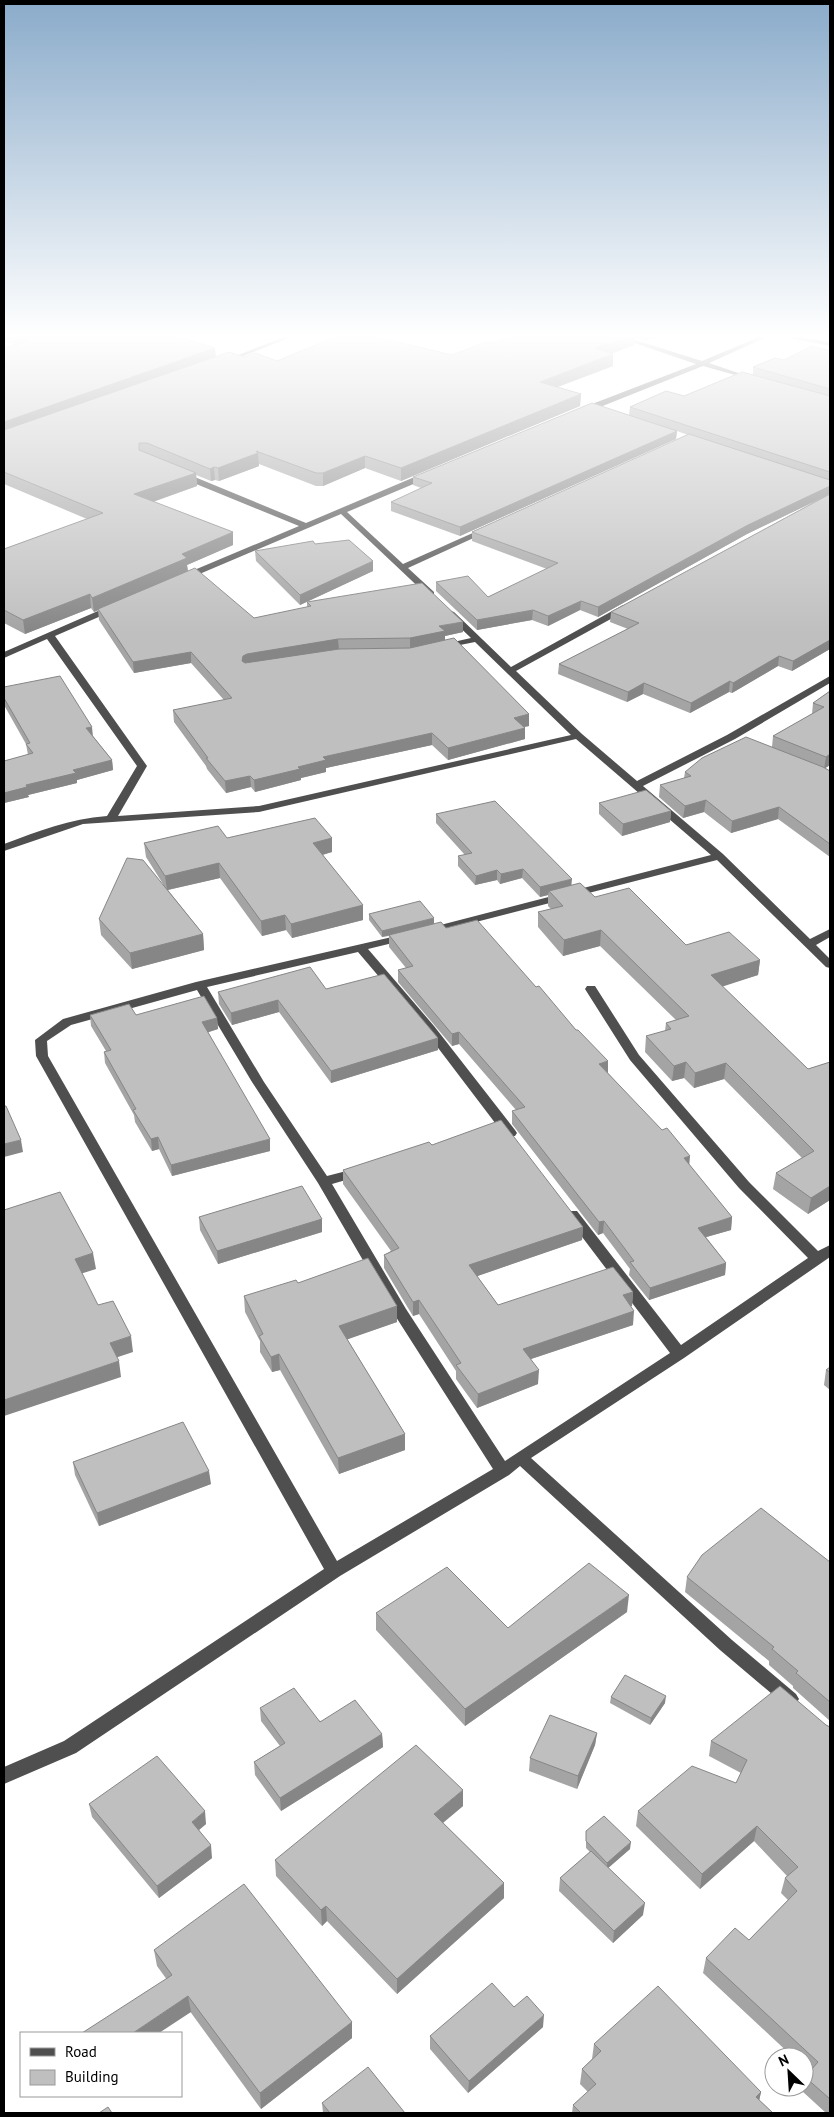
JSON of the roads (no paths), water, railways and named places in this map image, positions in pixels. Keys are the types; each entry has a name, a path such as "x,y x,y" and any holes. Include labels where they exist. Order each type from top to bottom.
{"street":[{"path":"171,470 304,526"},
{"path":"174,582 433,472"},
{"path":"341,510 512,670 578,736 720,856 830,966"},
{"path":"403,567 491,528"},
{"path":"512,670 631,604"},
{"path":"4,654 121,605"},
{"path":"49,636 142,766 111,819"},
{"path":"437,648 478,639"},
{"path":"636,785 736,738 830,679"},
{"path":"4,848 63,826 83,821 259,809 578,736"},
{"path":"334,1571 42,1056 41,1040 67,1022 200,985 361,948 720,856"},
{"path":"808,945 830,932"},
{"path":"361,948 430,1029 516,1142"},
{"path":"200,985 258,1082 324,1182 401,1312 502,1471"},
{"path":"591,989 634,1057 744,1184 817,1259"},
{"path":"487,1132 504,1126"},
{"path":"324,1182 370,1168"},
{"path":"564,1204 679,1354"},
{"path":"4,1776 70,1747 334,1571 502,1471 520,1457 679,1354 830,1250"},
{"path":"520,1457 726,1645 800,1708"}]}
